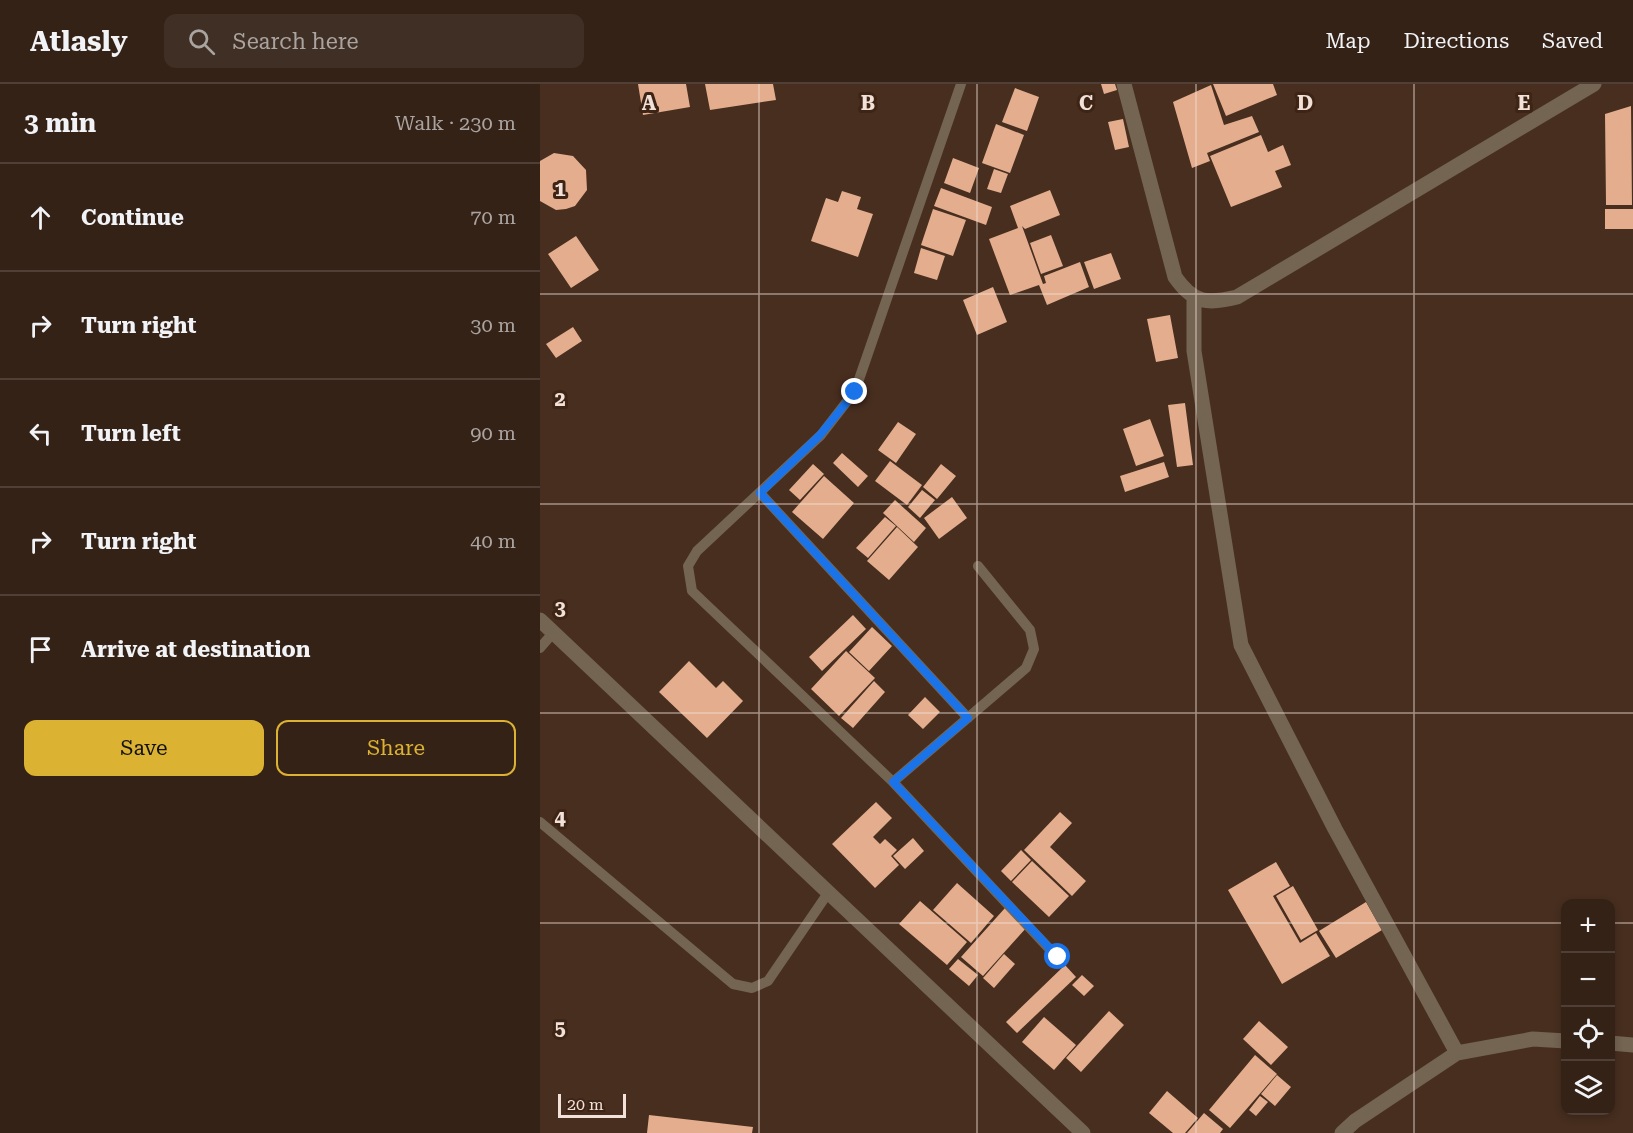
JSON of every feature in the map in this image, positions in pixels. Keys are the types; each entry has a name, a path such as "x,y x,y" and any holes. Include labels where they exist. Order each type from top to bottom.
{"street":[{"path":"1124,84 1175,277 1194,297 1211,303 1237,297 1594,84"},
{"path":"1194,297 1194,351 1241,645 1335,829 1457,1053"},
{"path":"540,620 1083,1133"},
{"path":"1342,1133 1355,1121 1457,1053 1533,1039 1561,1041"},
{"path":"1615,1043 1633,1045"}],"lane":[{"path":"961,84 855,392 820,435 697,551 688,566 692,591 893,782 1058,957"},
{"path":"760,493 968,718"},
{"path":"893,782 1026,668 1034,650 1030,630 978,566"},
{"path":"540,648 553,633"},
{"path":"540,822 733,984 752,988 768,981 828,893"}],"building":[{"path":"638,84 686,84 690,107 643,115"},
{"path":"705,84 773,84 776,100 710,110"},
{"path":"1101,84 1115,84 1117,90 1104,94"},
{"path":"1213,84 1273,84 1277,95 1226,116"},
{"path":"1211,85 1224,125 1252,116 1259,132 1207,153 1210,161 1192,168 1173,102"},
{"path":"1015,88 1039,97 1027,131 1002,122"},
{"path":"1631,106 1632,205 1606,205 1605,114"},
{"path":"1123,119 1129,147 1115,150 1108,122"},
{"path":"996,124 1024,135 1010,173 982,163"},
{"path":"1261,135 1268,152 1283,145 1291,165 1275,171 1282,187 1231,207 1210,156"},
{"path":"554,153 573,156 586,170 587,190 575,206 566,209 556,210 540,201 540,161"},
{"path":"953,158 979,168 970,193 944,183"},
{"path":"994,169 1008,174 1001,193 987,189"},
{"path":"941,188 992,207 986,225 934,206"},
{"path":"1050,190 1060,215 1025,229 1022,226 1043,284 1046,283 1044,276 1080,262 1089,287 1047,305 1039,285 1010,295 989,239 1018,228 1010,206"},
{"path":"842,191 861,197 857,209 873,214 858,257 811,241 826,198 838,202"},
{"path":"933,209 966,220 953,256 921,245"},
{"path":"1605,209 1633,209 1633,229 1605,229"},
{"path":"1051,235 1063,266 1041,274 1030,243"},
{"path":"576,236 599,270 571,288 548,254"},
{"path":"921,248 945,256 937,280 914,273"},
{"path":"1111,253 1121,279 1094,289 1084,262"},
{"path":"993,287 1007,322 977,335 963,300"},
{"path":"1170,315 1178,358 1156,362 1147,319"},
{"path":"573,327 582,341 556,358 546,344"},
{"path":"1185,403 1193,465 1177,467 1168,405"},
{"path":"1150,419 1164,456 1136,466 1123,429"},
{"path":"898,422 916,434 896,463 878,450"},
{"path":"842,453 868,476 858,487 833,463"},
{"path":"890,461 922,485 907,505 875,481"},
{"path":"1164,462 1169,477 1125,492 1120,476"},
{"path":"813,464 824,474 800,500 789,490"},
{"path":"941,464 956,476 937,499 923,487"},
{"path":"824,476 854,503 823,539 792,512"},
{"path":"922,490 935,500 920,518 908,507"},
{"path":"952,497 967,518 939,539 924,518"},
{"path":"895,500 926,528 914,542 883,513"},
{"path":"885,517 896,526 868,558 856,548"},
{"path":"897,527 918,547 889,580 867,561"},
{"path":"853,615 866,629 822,671 809,657"},
{"path":"872,627 892,646 869,671 849,652"},
{"path":"846,651 875,678 839,716 811,689"},
{"path":"689,661 716,688 723,681 743,701 707,738 659,692"},
{"path":"874,681 885,692 853,728 841,718"},
{"path":"925,697 940,712 923,729 908,715"},
{"path":"876,802 892,818 873,837 880,844 885,839 897,850 891,856 899,865 875,888 832,844"},
{"path":"1060,812 1072,823 1050,847 1086,881 1072,896 1024,850"},
{"path":"913,838 924,851 905,869 893,856"},
{"path":"1021,850 1031,860 1011,881 1001,871"},
{"path":"1032,861 1069,896 1049,917 1012,882"},
{"path":"1276,862 1290,886 1273,896 1300,943 1316,933 1330,956 1282,984 1228,890"},
{"path":"957,883 994,916 971,943 933,910"},
{"path":"1293,886 1318,930 1301,940 1276,896"},
{"path":"920,901 967,942 947,965 899,924"},
{"path":"1366,902 1382,930 1336,958 1319,931"},
{"path":"1005,908 1027,927 983,976 961,957"},
{"path":"1004,954 1015,964 994,988 983,978"},
{"path":"958,959 978,975 969,986 949,969"},
{"path":"1065,965 1076,977 1017,1033 1006,1022"},
{"path":"1082,975 1094,986 1084,996 1072,985"},
{"path":"1109,1011 1124,1025 1081,1072 1066,1058"},
{"path":"1044,1017 1076,1045 1054,1070 1022,1042"},
{"path":"1259,1021 1288,1047 1271,1065 1243,1039"},
{"path":"1255,1055 1277,1074 1230,1128 1209,1110"},
{"path":"1277,1075 1291,1087 1275,1106 1261,1094"},
{"path":"1167,1091 1198,1118 1185,1133 1173,1133 1149,1113"},
{"path":"1260,1096 1268,1102 1256,1116 1249,1110"},
{"path":"1204,1113 1223,1129 1220,1133 1187,1133"},
{"path":"649,1115 753,1127 752,1133 647,1133"}],"route":[{"path":"855,392 820,435 760,493 968,718 893,782 1058,957"}]}
